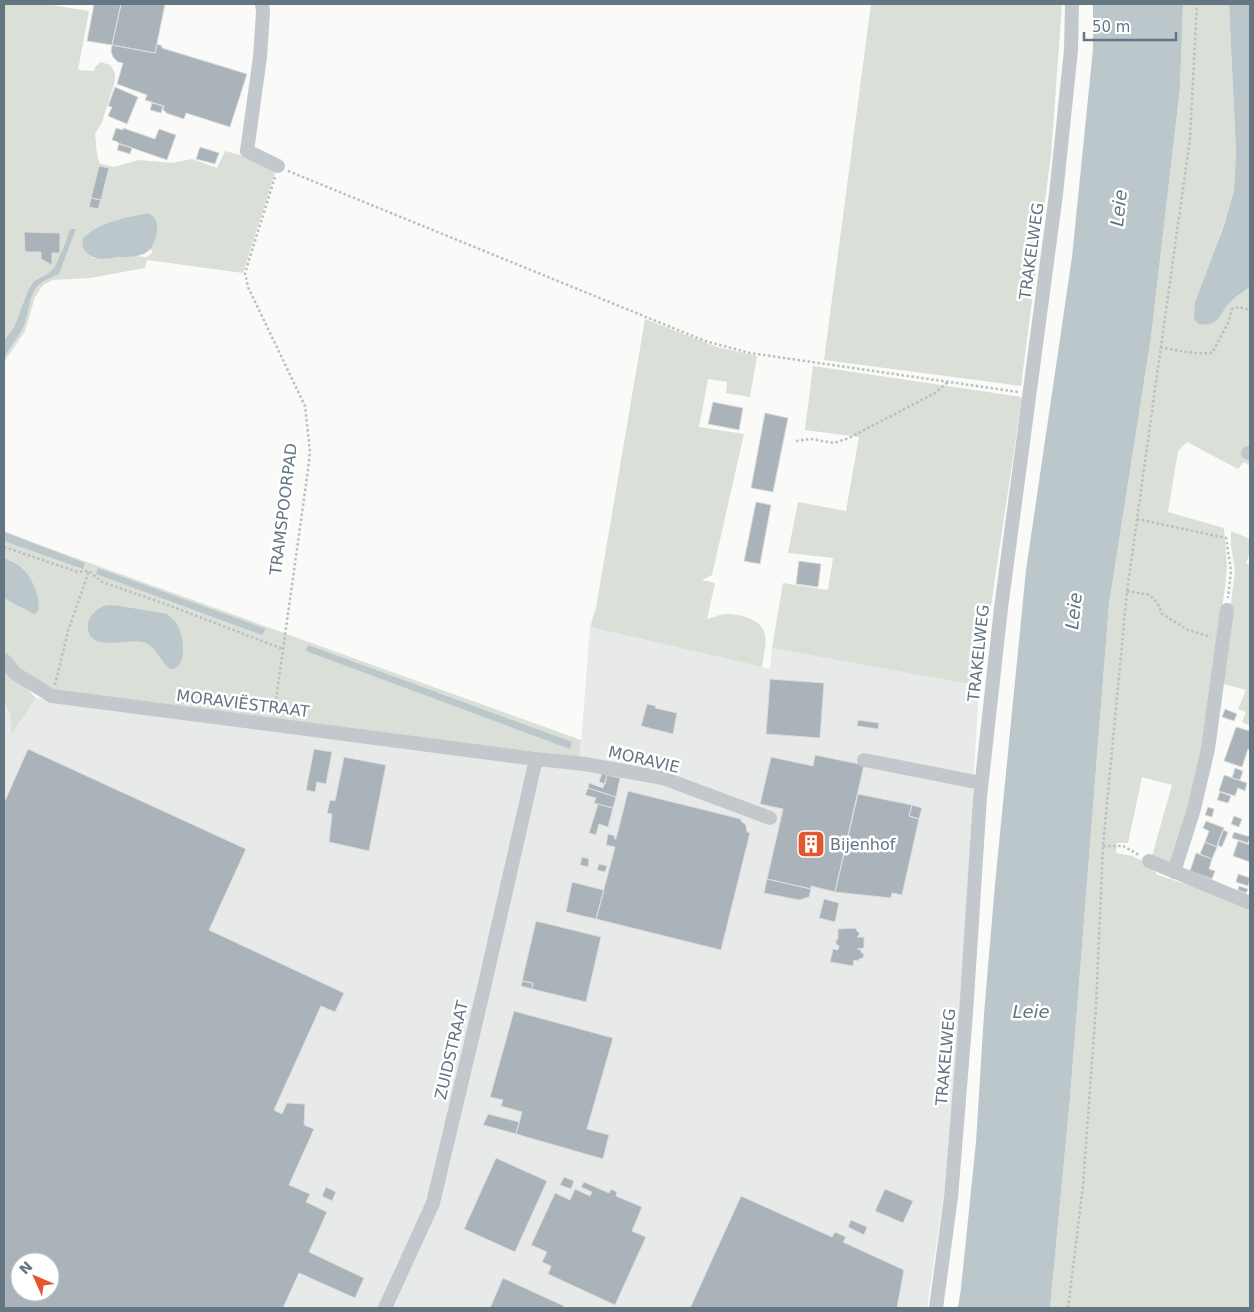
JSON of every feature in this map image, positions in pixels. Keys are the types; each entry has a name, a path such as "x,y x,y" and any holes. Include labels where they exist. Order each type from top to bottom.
{"street":[{"path":"262,4 260,58 247,151 278,166"},
{"name":"TRAKELWEG","path":"936,1308 951,1198 966,1014 981,782 1001,608 1056,194 1071,50 1072,4"},
{"path":"1174,872 1194,809 1208,749 1227,610"},
{"name":"MORAVIËSTRAAT","path":"4,660 16,674 52,696 490,753"},
{"name":"MORAVIE","path":"490,753 585,764 663,778 770,818"},
{"name":"ZUIDSTRAAT","path":"385,1308 433,1202 536,759"},
{"path":"864,760 981,782"},
{"path":"1148,861 1250,903"}],"path":[{"path":"1068,1308 1083,1186 1096,1006 1103,846 1127,591 1190,138 1197,4"},
{"name":"TRAMSPOORPAD","path":"273,725 310,452 305,406 248,287 245,273 278,166"},
{"path":"296,174 705,341 750,352 1029,394"},
{"path":"1160,347 1180,352 1212,353 1228,323 1232,309 1239,307 1250,310"},
{"path":"796,441 812,439 834,443 849,438 935,393 948,382"},
{"path":"1137,519 1226,538 1231,570 1227,610"},
{"path":"4,547 78,572 89,571 102,582 283,649"},
{"path":"52,696 68,632 89,571"},
{"path":"1127,591 1150,596 1158,604 1162,614 1188,630 1211,637 1222,649"},
{"path":"1103,846 1123,846 1148,861"}],"shaded area":[{"path":"4,4 46,4 89,11 78,70 94,71 95,67 101,62 110,65 115,73 115,81 102,122 95,134 100,164 114,167 139,160 172,163 192,159 217,168 225,151 244,156 276,170 243,273 147,260 145,268 90,278 53,280 43,285 35,297 25,331 6,359 4,366","holes":["146,213 150,214 154,243 150,249 153,252 147,257 93,258 87,234 116,221"]},
{"path":"871,4 1062,4 1051,155 1021,386 824,360"},
{"path":"1183,4 1229,4 1236,152 1234,191 1194,318 1198,324 1205,325 1215,322 1231,301 1250,286 1250,466 1244,462 1238,469 1187,442 1178,451 1168,512 1224,528 1227,566 1212,682 1199,763 1181,834 1171,863 1152,856 1172,785 1142,777 1128,843 1117,843 1116,853 1132,856 1145,862 1158,875 1197,888 1250,911 1250,1308 1050,1308 1070,1098 1109,604 1151,337 1180,88"},
{"path":"645,319 717,347 757,356 750,397 726,393 727,382 708,379 699,427 744,434 712,575 702,580 715,583 707,619 724,614 737,615 753,620 764,631 766,640 762,667 590,627 596,608"},
{"path":"813,366 1022,397 979,686 772,648 783,583 828,590 833,558 788,553 798,502 846,511 859,437 805,430"},
{"path":"4,531 581,740 580,757 280,722 57,692 21,672 4,654"},
{"path":"1231,531 1250,539 1250,554 1246,563 1250,565 1250,726 1242,722 1246,712 1238,709 1246,690 1220,683 1235,570"},
{"path":"590,627 770,669 772,648 979,686 961,1003 944,1194 927,1308 4,1308 4,702 9,708 11,716 11,734 36,698 173,718 579,770"},
{"path":"4,666 36,698 11,735 10,713 4,702"}],"water":[{"name":"Leie","path":"1093,4 1183,4 1180,88 1151,337 1109,604 1070,1098 1050,1308 958,1308 976,1142 995,884 1026,570 1072,257 1093,49"},
{"path":"1229,4 1250,4 1250,286 1231,301 1215,322 1205,325 1198,324 1194,318 1195,303 1222,231 1234,191 1236,152"},
{"path":"147,213 156,220 157,230 153,244 144,254 102,259 90,255 84,249 82,244 83,238 97,228 113,221"},
{"path":"70,229 76,229 59,274 37,287 30,302 24,325 4,359 4,341 14,328 28,291 34,281 48,274 55,267"},
{"path":"4,532 85,563 83,569 4,541"},
{"path":"4,558 23,569 31,580 39,605 38,611 34,614 4,598"},
{"path":"98,568 266,629 262,635 96,574"},
{"path":"109,605 167,614 177,624 182,637 183,652 180,664 176,668 170,669 153,648 146,643 139,641 103,642 90,636 88,626 92,616 98,609"},
{"path":"308,645 572,742 570,749 306,651"}],"building":[{"path":"94,4 121,4 112,45 87,41"},
{"path":"121,4 165,4 155,53 112,45"},
{"path":"157,44 162,46 162,48 247,74 230,127 186,113 184,119 166,113 163,110 164,106 145,100 147,95 117,84 123,63 118,62 113,57 112,45 155,53"},
{"path":"115,87 138,97 127,124 108,116 112,107 108,106"},
{"path":"152,103 163,106 161,113 150,110"},
{"path":"116,128 123,130 123,128 155,139 159,129 176,135 167,160 112,140"},
{"path":"119,144 132,148 130,154 117,150"},
{"path":"200,147 219,153 215,164 196,159"},
{"path":"99,166 109,168 101,200 91,198"},
{"path":"91,198 101,200 98,209 89,207"},
{"path":"24,232 60,233 60,253 52,253 52,265 41,259 41,252 25,252"},
{"path":"713,402 743,408 739,430 708,424"},
{"path":"765,413 788,418 773,492 751,488"},
{"path":"756,502 771,505 760,564 744,561"},
{"path":"799,561 821,564 818,587 796,584"},
{"path":"770,679 824,683 820,738 766,734"},
{"path":"647,704 656,706 655,708 677,713 673,734 641,726"},
{"path":"1225,709 1237,714 1234,721 1222,717"},
{"path":"858,720 879,723 878,729 857,726"},
{"path":"1236,727 1250,731 1250,750 1248,749 1242,767 1224,761"},
{"path":"28,749 246,849 209,930 344,993 335,1012 321,1006 274,1110 282,1114 287,1103 305,1104 304,1125 314,1129 289,1185 310,1194 306,1202 327,1212 309,1252 364,1278 355,1298 299,1273 283,1308 4,1308 4,803"},
{"path":"314,749 332,752 326,784 317,782 315,792 306,790"},
{"name":"Bijenhof","path":"815,755 864,765 835,892 811,886 811,889 767,879 783,809 760,804 771,757 813,766"},
{"path":"344,757 386,765 369,851 329,842 332,814 327,813 330,800 335,801"},
{"path":"1235,768 1243,771 1240,780 1232,778"},
{"path":"602,773 607,775 605,784 599,782"},
{"path":"607,775 620,778 616,797 588,788 589,783 603,788"},
{"path":"1224,775 1247,783 1245,791 1238,788 1235,796 1219,791"},
{"path":"588,788 616,797 613,808 594,803 596,798 585,795"},
{"path":"628,791 741,819 746,825 747,832 750,833 721,950 596,919 615,847 606,845 608,834 615,836 614,839 616,839"},
{"path":"1220,792 1231,796 1228,803 1217,800"},
{"path":"858,794 912,805 909,816 919,819 902,895 892,893 891,898 835,892"},
{"path":"598,804 613,808 608,827 599,824 596,835 589,833"},
{"path":"912,805 922,808 919,819 909,816"},
{"path":"1208,807 1214,809 1212,817 1205,815"},
{"path":"1234,816 1242,819 1239,827 1231,824"},
{"path":"1206,821 1224,828 1217,847 1205,842 1209,831 1203,828"},
{"path":"1223,830 1228,832 1222,847 1217,845"},
{"path":"1234,832 1250,837 1248,843 1232,838"},
{"path":"1238,841 1250,845 1250,862 1233,856"},
{"path":"1205,842 1217,847 1212,859 1200,854"},
{"path":"1196,853 1212,859 1209,869 1215,871 1212,879 1190,871"},
{"path":"582,857 589,859 588,867 580,865"},
{"path":"599,864 607,866 605,872 597,870"},
{"path":"1238,874 1250,878 1248,886 1236,882"},
{"path":"767,879 811,889 809,897 799,900 764,893"},
{"path":"572,882 604,890 596,919 566,912"},
{"path":"1239,886 1248,889 1246,893 1238,890"},
{"path":"824,899 839,903 835,922 819,918"},
{"path":"536,921 601,937 586,1002 532,989 533,983 522,981"},
{"path":"856,928 860,934 857,937 864,937 864,948 857,949 861,950 864,954 863,958 859,959 859,961 854,960 853,966 830,962 833,949 838,950 839,946 836,944 838,929"},
{"path":"522,981 533,983 532,989 521,986"},
{"path":"514,1011 613,1038 587,1129 609,1135 603,1159 516,1134 522,1112 501,1106 503,1100 490,1097"},
{"path":"488,1114 519,1122 516,1134 483,1125"},
{"path":"496,1158 547,1181 515,1252 464,1229"},
{"path":"564,1177 574,1181 571,1189 560,1185"},
{"path":"584,1182 609,1193 611,1189 617,1192 616,1196 642,1207 632,1231 646,1237 615,1305 548,1274 551,1266 542,1262 547,1252 531,1245 555,1193 570,1200 575,1189 590,1196 592,1192 581,1187"},
{"path":"326,1187 336,1192 332,1201 322,1196"},
{"path":"885,1189 913,1201 903,1223 875,1211"},
{"path":"741,1196 832,1237 835,1232 846,1237 843,1242 904,1270 897,1308 690,1308"},
{"path":"851,1220 867,1227 864,1235 848,1227"},
{"path":"503,1278 564,1306 563,1308 490,1308"}],"place":[{"name":"Bijenhof","path":"811,844"}]}
